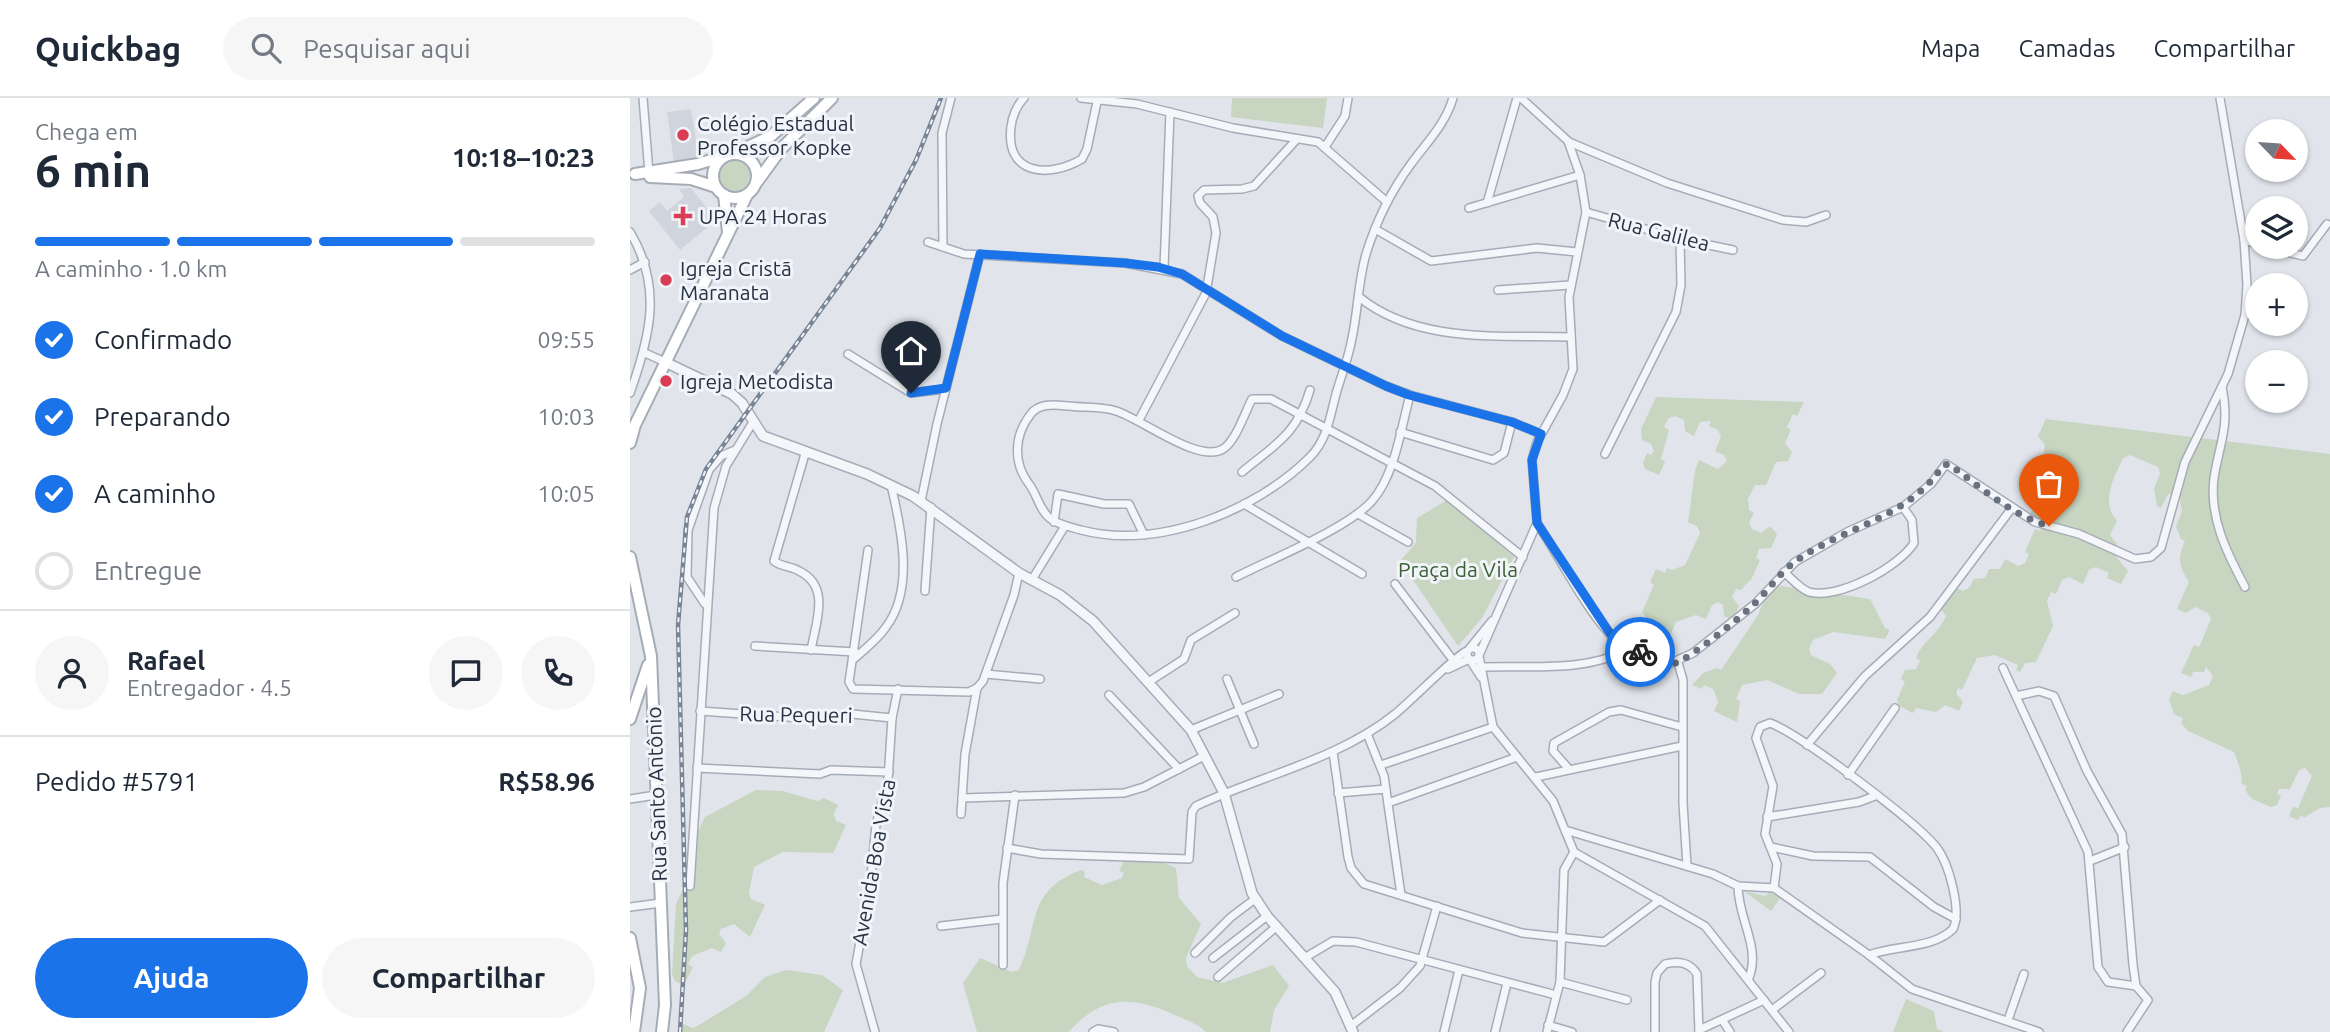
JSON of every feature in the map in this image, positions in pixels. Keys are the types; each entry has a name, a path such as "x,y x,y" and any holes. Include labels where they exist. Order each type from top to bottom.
{"main road":[{"path":"649,175 735,153 771,136 814,98"},
{"path":"630,443 635,425 747,195 781,149 832,98"},
{"path":"735,153 742,154 754,163 757,182"},
{"path":"716,187 713,174 723,157"},
{"path":"632,173 691,178 716,187 724,195 739,198 747,195"},
{"path":"724,195 729,235"},
{"name":"Rua Santo Antônio","path":"630,557 651,656 665,1005 662,1032"},
{"path":"630,719 651,656"},
{"path":"630,937 640,988 634,1032"}],"street":[{"path":"643,98 649,175"},
{"path":"943,247 942,133 951,98"},
{"path":"1024,98 1012,120 1010,138 1014,155 1021,163 1035,170 1050,171 1082,159 1087,149 1097,102"},
{"path":"1081,98 1097,102 1137,104 1233,128 1318,142 1387,202"},
{"path":"1325,148 1345,116 1348,98"},
{"path":"1453,98 1448,116 1387,202 1375,229 1362,271 1352,342 1327,430 1319,446 1306,461 1271,488 1244,503 1192,524 1144,535 1101,535 1065,526 1046,516 1036,493 1021,473 1017,458 1017,446 1030,414 1050,405 1114,410 1139,420 1197,452 1215,452 1226,447 1254,397 1271,399 1327,430 1391,461 1435,486 1523,557"},
{"path":"1487,203 1519,98 1568,141 1667,183 1783,220 1806,222 1826,215"},
{"path":"1537,523 1594,613 1627,650 1665,663 1678,663 1755,604 1784,572 1819,547 1903,507 1931,484 1946,464 2025,518 2079,534 2130,558 2144,560 2151,557 2164,542 2185,463 2236,354 2245,315 2247,285 2244,240 2220,98"},
{"path":"1164,268 1170,112"},
{"path":"1139,420 1208,288 1216,233 1213,217 1198,197 1204,190 1242,190 1254,186 1297,138"},
{"path":"1568,141 1580,175 1586,212 1570,285 1573,358 1570,378 1541,434 1532,460 1537,523 1492,621 1480,654 1493,727 1553,801 1574,852 1609,875 1705,926 1749,978 1789,1032"},
{"path":"1469,208 1580,175"},
{"name":"Rua Galilea","path":"1586,212 1680,239 1732,250"},
{"path":"2308,249 2327,224"},
{"path":"1375,229 1431,261 1537,248 1577,252"},
{"path":"630,232 645,262 652,298 645,353 630,393"},
{"path":"1605,454 1676,312 1681,285 1680,239"},
{"path":"928,242 980,254 1164,268 1208,288 1282,336 1409,395 1512,422 1541,434"},
{"path":"921,501 980,254"},
{"path":"630,270 645,262"},
{"path":"1498,290 1570,285"},
{"path":"1359,297 1396,320 1456,334 1571,337"},
{"path":"645,353 732,394 742,403 764,436 805,454 890,484 921,501 1019,573 1032,578 1078,607 1150,681 1191,730 1224,793 1255,899 1335,992 1353,1028 1400,988 1423,960 1437,906"},
{"path":"848,354 911,393 946,388"},
{"path":"2222,386 2227,420 2214,481 2217,526 2245,587"},
{"path":"1242,472 1292,429 1303,415 1310,390"},
{"path":"1236,578 1357,514 1372,501 1383,485 1409,395"},
{"path":"690,886 714,508 719,485 735,450 753,422"},
{"path":"1400,432 1493,460 1504,453 1512,422"},
{"path":"706,606 687,577 688,530 709,470 721,456 735,450"},
{"path":"805,454 774,561 799,570 815,583 821,598 811,650"},
{"path":"755,646 855,655 886,627 900,597 904,540 890,484"},
{"path":"1054,522 1058,495 1104,504 1129,504 1144,535"},
{"path":"1244,503 1362,574"},
{"path":"925,591 931,507"},
{"path":"1784,572 1806,591 1821,594 1843,591 1870,577 1903,555 1914,542 1912,520 1903,507"},
{"path":"1807,745 1865,676 1930,617 2012,508"},
{"path":"1357,514 1408,542"},
{"path":"1032,578 1065,526"},
{"path":"868,550 849,682 853,689 862,692 969,692 977,688"},
{"path":"961,814 965,754 977,688 986,674 1019,573"},
{"path":"1395,584 1453,660"},
{"path":"1150,681 1184,659 1191,640 1235,613"},
{"path":"1007,848 1041,854 1189,859 1194,808 1224,793 1368,736 1447,669 1469,654 1492,621"},
{"path":"1481,667 1576,665 1598,662 1627,650"},
{"path":"1447,669 1453,660 1469,654 1480,654"},
{"path":"1469,654 1482,677"},
{"path":"1678,663 1683,680 1682,746 1687,866"},
{"path":"2003,668 2090,861 2098,967 2108,982 2136,986"},
{"path":"986,674 1040,679"},
{"path":"1227,679 1254,744"},
{"name":"Avenida Boa Vista","path":"875,1032 856,964 870,887 876,825 889,772 892,718 898,690"},
{"path":"2016,696 2039,691 2054,696 2087,771 2122,834 2130,947 2136,986 2148,1000 2127,1032"},
{"path":"1191,730 1279,694"},
{"path":"1109,695 1179,769"},
{"path":"1848,775 1895,708"},
{"name":"Rua Pequeri","path":"700,711 801,718 852,714 892,718"},
{"path":"1568,768 1553,751 1554,743 1609,712 1630,712 1682,727"},
{"path":"1774,888 1777,864 1765,834 1773,786 1756,732 1770,723 1807,745 1848,775 1936,846 1948,869 1956,922 1948,934 1930,942 1887,948 1870,955"},
{"path":"1381,765 1493,727"},
{"path":"1368,736 1381,765 1386,789 1401,895"},
{"path":"1536,777 1568,768 1682,746"},
{"path":"1333,752 1348,857 1356,877 1374,888 1522,933 1607,942 1660,900"},
{"path":"962,798 1124,793 1204,756"},
{"path":"1388,803 1517,757"},
{"path":"697,768 820,774 831,770 889,772"},
{"path":"1338,793 1386,789"},
{"path":"630,799 656,795"},
{"path":"1003,965 1002,919 1007,848 1015,795"},
{"path":"1767,817 1859,802 1875,796"},
{"path":"1565,830 1687,866 1738,886 1774,888 1870,955 1912,989 2039,1032"},
{"path":"1771,847 1813,856 1870,857 1956,922"},
{"path":"2090,861 2124,847"},
{"path":"1572,1032 1547,1029 1560,982 1564,870 1574,852"},
{"path":"1738,886 1739,904 1755,961 1749,978"},
{"path":"1195,953 1231,917 1255,899"},
{"path":"630,907 661,903"},
{"path":"1213,958 1267,916"},
{"path":"941,926 1002,919"},
{"path":"1218,977 1277,926"},
{"path":"1306,957 1326,943 1343,940 1556,995"},
{"path":"1655,1032 1657,973 1671,962 1688,965 1697,974 1699,1031 1764,1000"},
{"path":"1444,1032 1459,970"},
{"path":"1772,1010 1821,973"},
{"path":"2008,1020 2025,974"},
{"path":"1560,982 1627,1000"},
{"path":"1495,1032 1507,983"},
{"path":"1723,1021 1730,1032"},
{"path":"1093,1032 1098,1029 1114,1032"}],"shaded area":[{"name":"Colégio Estadual Professor Kopke","path":"691,109 699,158 674,162 667,112"},
{"name":"UPA 24 Horas","path":"691,188 716,220 680,250 649,211 660,202 667,211 684,197 679,189"}],"green space":[{"path":"1232,98 1327,98 1323,128 1231,117"},
{"path":"734,159 745,164 750,175 745,186 734,191 723,186 718,175 723,164"},
{"path":"1656,397 1804,402 1797,416 1793,414 1787,427 1791,430 1785,443 1792,452 1788,461 1776,462 1766,485 1755,485 1748,499 1749,510 1754,513 1749,522 1752,529 1761,533 1770,526 1777,534 1771,548 1759,549 1756,558 1760,560 1752,578 1741,590 1736,589 1732,597 1739,606 1733,620 1724,616 1723,605 1718,602 1712,605 1706,619 1696,615 1676,622 1666,645 1657,641 1656,630 1647,626 1649,621 1642,612 1654,585 1650,582 1656,569 1665,573 1667,568 1672,570 1685,565 1700,533 1697,526 1688,522 1695,470 1699,460 1718,469 1727,461 1724,455 1715,451 1721,437 1718,430 1709,426 1711,421 1700,422 1694,436 1685,431 1684,420 1675,416 1668,419 1664,427 1669,430 1661,459 1665,462 1659,475 1645,469 1643,463 1647,453 1651,455 1654,451 1651,444 1642,440 1641,429"},
{"path":"2046,419 2330,454 2330,807 2320,808 2305,817 2300,816 2298,820 2289,816 2293,807 2298,808 2312,776 2305,768 2299,770 2290,789 2279,789 2277,794 2281,796 2277,805 2271,807 2252,799 2245,790 2247,786 2242,784 2241,771 2234,752 2188,731 2181,723 2183,718 2174,714 2169,700 2173,691 2183,695 2209,685 2213,676 2206,667 2204,672 2193,672 2191,677 2181,673 2194,645 2199,647 2211,619 2208,613 2195,607 2186,613 2177,609 2189,582 2180,562 2185,541 2181,539 2176,526 2182,512 2179,494 2168,494 2161,508 2157,506 2154,488 2160,474 2158,467 2130,455 2123,458 2109,498 2109,506 2117,521 2110,535 2117,544 2113,553 2128,571 2121,584 2107,578 2109,573 2096,567 2089,570 2083,584 2069,577 2062,580 2056,594 2051,592 2047,601 2053,626 2036,662 2025,663 2020,672 2016,670 2018,665 1995,655 1977,658 1962,690 1958,688 1956,693 1963,702 1959,711 1945,705 1936,712 1916,708 1913,713 1899,706 1897,700 1905,682 1901,679 1905,670 1916,669 1920,660 1916,658 1919,652 1946,616 1939,607 1954,586 1963,591 1969,588 1974,579 1985,578 1989,569 2000,569 2005,559 2018,566 2025,563 2029,554 2025,552 2035,529 2040,531 2042,526 2039,520 2030,515 2032,511 2046,506 2055,510 2062,507 2065,487 2060,474 2042,465 2045,445 2038,436"},
{"name":"Praça da Vila","path":"1447,500 1514,557 1482,618 1458,646 1400,561 1416,543 1417,518"},
{"path":"1781,586 1870,599 1885,628 1890,630 1885,639 1833,632 1813,640 1809,649 1811,655 1830,664 1837,673 1822,694 1799,694 1767,680 1742,685 1736,699 1740,701 1737,722 1714,711 1718,702 1713,689 1704,685 1702,689 1692,685 1703,673 1717,668 1721,670 1758,615 1768,591"},
{"path":"756,790 783,791 817,801 824,798 838,805 834,814 836,821 846,825 833,853 783,852 754,867 749,892 751,899 765,905 750,937 734,924 721,929 719,934 726,943 721,952 712,948 692,956 688,964 693,967 684,985 675,981 672,974 676,904 693,867 694,840 705,817"},
{"path":"1126,857 1162,862 1176,868 1179,898 1201,924 1186,958 1187,966 1197,977 1223,983 1273,965 1289,986 1274,1010 1270,1032 1206,1032 1164,1010 1131,1002 1100,1007 1069,1032 977,1032 963,983 980,958 1012,972 1019,970 1037,911 1051,888 1063,878 1081,870 1085,872 1084,877 1102,885 1122,878 1124,873 1119,871"},
{"path":"1744,891 1765,896 1770,892 1780,898 1771,911"},
{"path":"786,970 822,975 843,990 824,1032 680,1032 683,1024 693,1028 699,1025 746,996 765,977"},
{"path":"1906,999 1934,1011 1937,1029 1944,1032 1893,1032"}],"railway":[{"path":"680,1032 686,930 678,625 687,517 706,469 880,228 916,160 941,98"}],"way so far":[{"path":"1640,652 1665,663 1678,663 1755,604 1795,562 1847,532 1903,507 1931,484 1946,464 2025,518 2049,526"}],"place":[{"name":"Colégio Estadual Professor Kopke","path":"683,135"},
{"name":"UPA 24 Horas","path":"683,216"},
{"name":"Igreja Cristã Maranata","path":"666,280"},
{"name":"Igreja Metodista","path":"666,381"}],"route":[{"path":"911,393 946,388 980,254 1125,263 1158,267 1182,274 1282,336 1344,363 1386,386 1409,395 1512,422 1541,434 1532,460 1537,523 1609,632 1627,650 1640,652"}]}
